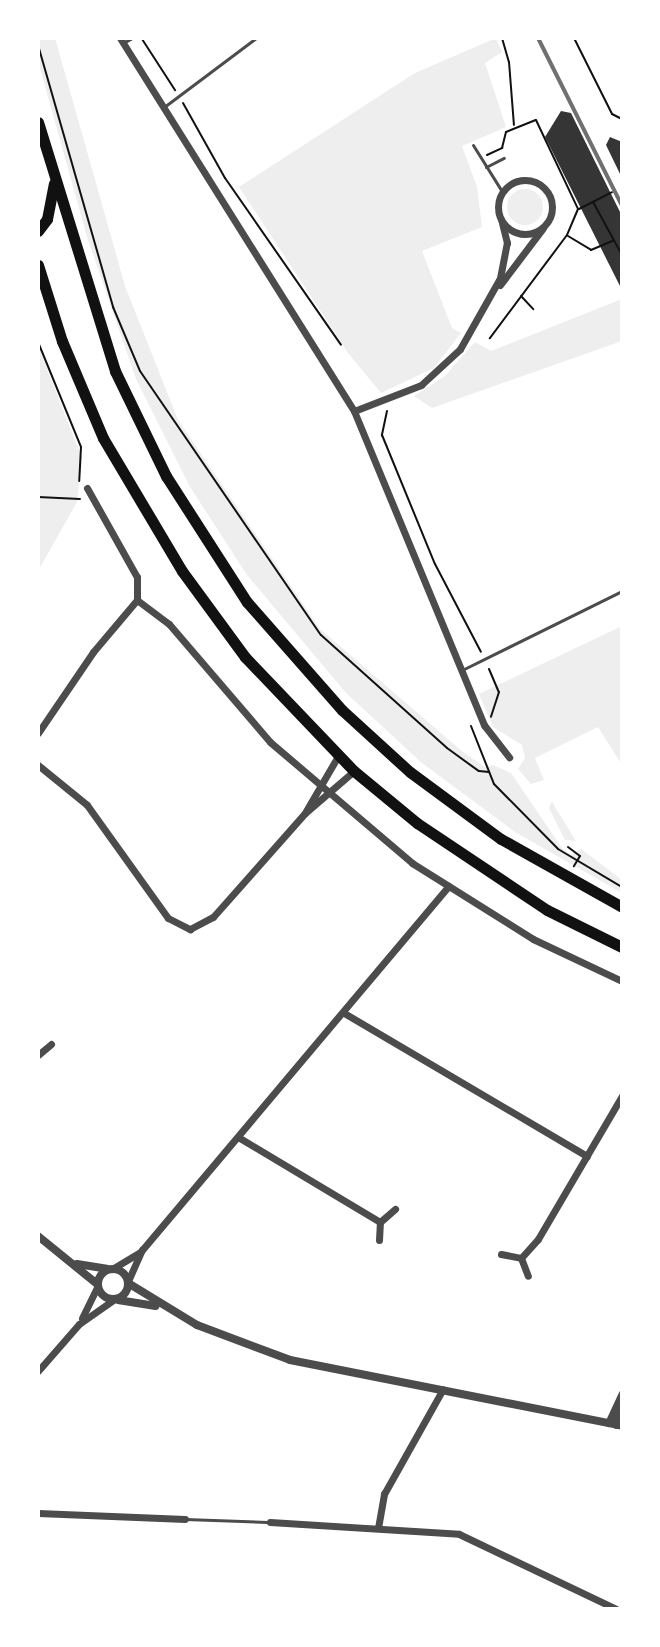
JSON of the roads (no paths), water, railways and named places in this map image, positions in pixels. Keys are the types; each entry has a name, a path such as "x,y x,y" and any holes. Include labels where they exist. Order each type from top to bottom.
{"highway":[{"path":"38,122 115,371 166,476 247,602 342,710 410,772 501,839 622,907"},
{"path":"38,231 47,219 54,180"},
{"path":"38,265 85,399 157,532 245,657 354,771 485,873 622,947"}],"street":[{"path":"121,40 354,411 482,721 509,757"},
{"path":"354,411 441,371 495,290 547,224 551,201 540,185 521,181 503,193 501,219 507,247 495,290"},
{"path":"501,219 523,234 547,224"},
{"path":"38,733 93,652 137,600 137,577 87,488"},
{"path":"137,600 169,624 247,720 396,852 533,939 622,981"},
{"path":"305,813 338,756"},
{"path":"38,765 87,805 145,879 168,918 186,929 213,917 305,813 354,771"},
{"path":"38,1371 79,1324 114,1300 128,1282 142,1250 448,886"},
{"path":"344,1013 587,1156"},
{"path":"38,1055 51,1044"},
{"path":"521,1258 622,1096"},
{"path":"238,1137 380,1222"},
{"path":"379,1240 380,1222 395,1209"},
{"path":"38,1236 114,1300 164,1308"},
{"path":"79,1324 97,1285 110,1269 142,1250"},
{"path":"501,1254 521,1258"},
{"path":"521,1258 528,1276"},
{"path":"72,1262 110,1269 164,1308 268,1354 616,1424 621,1394"},
{"path":"378,1528 384,1494 443,1389"},
{"path":"38,1513 185,1519"},
{"path":"270,1522 459,1534 616,1609"}],"lane":[{"path":"121,40 132,38"},
{"path":"164,107 256,38"},
{"path":"473,145 503,193"},
{"path":"485,168 504,158"},
{"path":"462,670 622,591"},
{"path":"185,1519 270,1522"}],"railway":[{"path":"538,38 622,206"}]}
